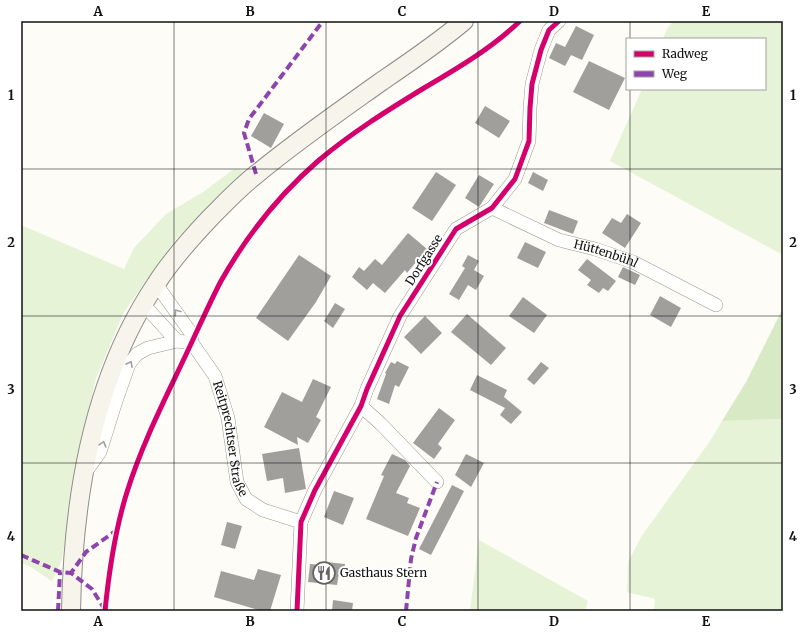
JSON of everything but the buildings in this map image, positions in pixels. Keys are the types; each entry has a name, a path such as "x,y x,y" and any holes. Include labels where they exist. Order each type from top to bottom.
{"main road":[{"path":"71,611 71,573 74,536 82,477 90,439 111,372 125,338 143,304 156,284 172,260 195,234 256,174 331,117 443,38 464,21"}],"street":[{"name":"Dorfgasse","path":"301,522 315,490 361,406 367,389 400,316 456,229 492,208 515,179 529,142 532,84 541,50 549,30 559,21"},
{"name":"Hüttenbühl","path":"492,208 559,240 595,249 633,262 716,305"},
{"name":"Reitprechtser Straße","path":"156,284 184,322 191,333 192,343 215,376 228,418 237,482 246,499 264,510 301,522"},
{"path":"143,304 177,341"},
{"path":"82,477 100,452 129,364 137,354 148,348 177,341 192,343"},
{"path":"361,406 381,424 437,482"},
{"path":"283,516 310,502"},
{"path":"297,611 301,522"}],"green space":[{"path":"673,21 783,21 783,255 610,161 642,90 766,90 766,38 663,38 667,29"},
{"path":"234,169 246,171 176,239 124,312 96,378 79,452 62,560 52,581 29,566 21,563 21,225 124,269 134,248 166,214 203,192"},
{"path":"783,308 783,419 722,421 746,382"},
{"path":"783,419 783,611 654,611 655,599 627,592 628,562 641,537 710,441 722,421"},
{"path":"479,540 588,601 585,611 470,611"}],"marked path":[{"path":"256,174 244,133 249,119 323,21"},
{"path":"406,611 411,559 416,538 437,482"},
{"path":"105,610 92,589 71,573 86,552 117,530"},
{"path":"21,555 60,572 71,573"},
{"path":"58,611 60,572"}],"cycle path":[{"path":"105,611 119,521 127,492 145,442 211,301 241,248 290,187 318,161 383,113 474,57 498,40 520,21"},
{"path":"297,611 301,522 315,490 361,406 367,389 400,316 456,229 492,208 515,179 529,141 532,84 541,50 549,30 559,21"}],"place":[{"name":"Gasthaus Stern","path":"324,573"}]}
